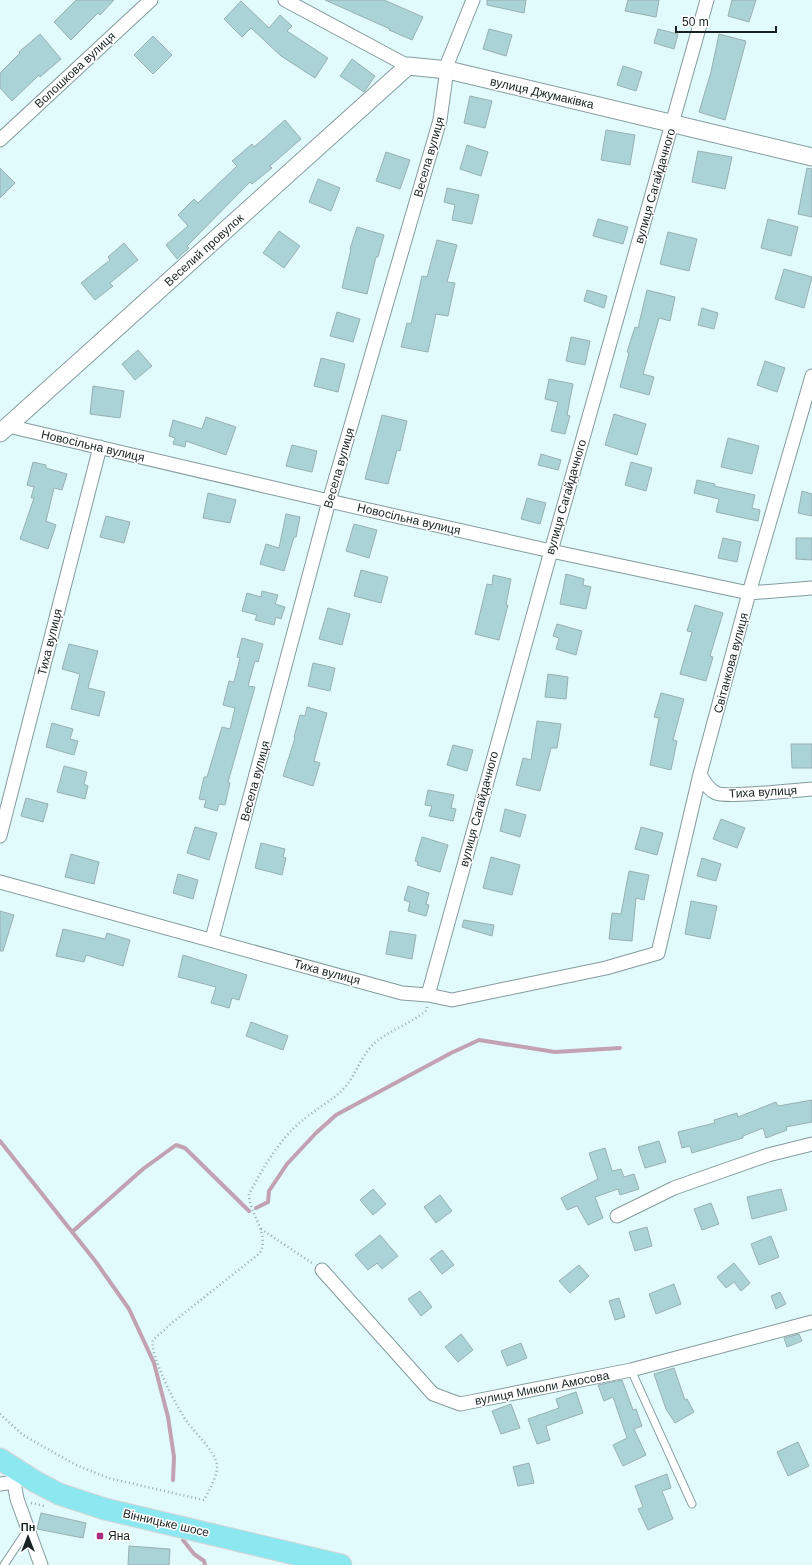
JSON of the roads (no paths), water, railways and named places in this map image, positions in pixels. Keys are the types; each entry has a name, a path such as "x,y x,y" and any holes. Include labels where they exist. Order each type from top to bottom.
{"main road":[{"name":"Вінницьке шосе","path":"0,1459 17,1477 36,1482 59,1494 105,1509 341,1565"}],"street":[{"name":"Волошкова вулиця","path":"0,140 150,0"},
{"name":"вулиця Джумаківка","path":"285,0 408,66 448,70 812,157"},
{"name":"Весела вулиця","path":"212,939 329,501 440,120 448,62 473,0"},
{"name":"вулиця Сагайдачного","path":"428,995 706,0"},
{"name":"Веселий провулок","path":"4,430 408,66"},
{"name":"Світанкова вулиця","path":"658,953 700,774 749,592 812,379"},
{"name":"Новосільна вулиця","path":"4,430 100,447 551,551 749,592 812,588"},
{"name":"Тиха вулиця","path":"0,836 100,447"},
{"name":"Тиха вулиця","path":"700,774 708,787 717,794 731,795 812,789"},
{"name":"Тиха вулиця","path":"0,882 212,939 402,993 428,995 452,1000 606,968 658,953"},
{"path":"617,1216 674,1188 768,1155 812,1144"},
{"name":"вулиця Миколи Амосова","path":"322,1270 433,1394 460,1404 631,1370 812,1322"},
{"path":"0,1484 17,1477 17,1499 41,1565"}],"lane":[{"path":"631,1370 692,1504"},
{"path":"4,1565 28,1529"}],"waterway":[{"path":"256,1208 268,1202 269,1191 287,1164 316,1133 336,1115 451,1053 479,1040 555,1052 620,1048"},
{"path":"0,1141 96,1262 129,1309 154,1363 168,1417 174,1457 173,1480"},
{"path":"72,1232 143,1169 176,1145 185,1148 249,1211"},
{"path":"183,1540 194,1554 204,1561 205,1565"}],"place":[{"name":"Яна","path":"100,1536"}]}
